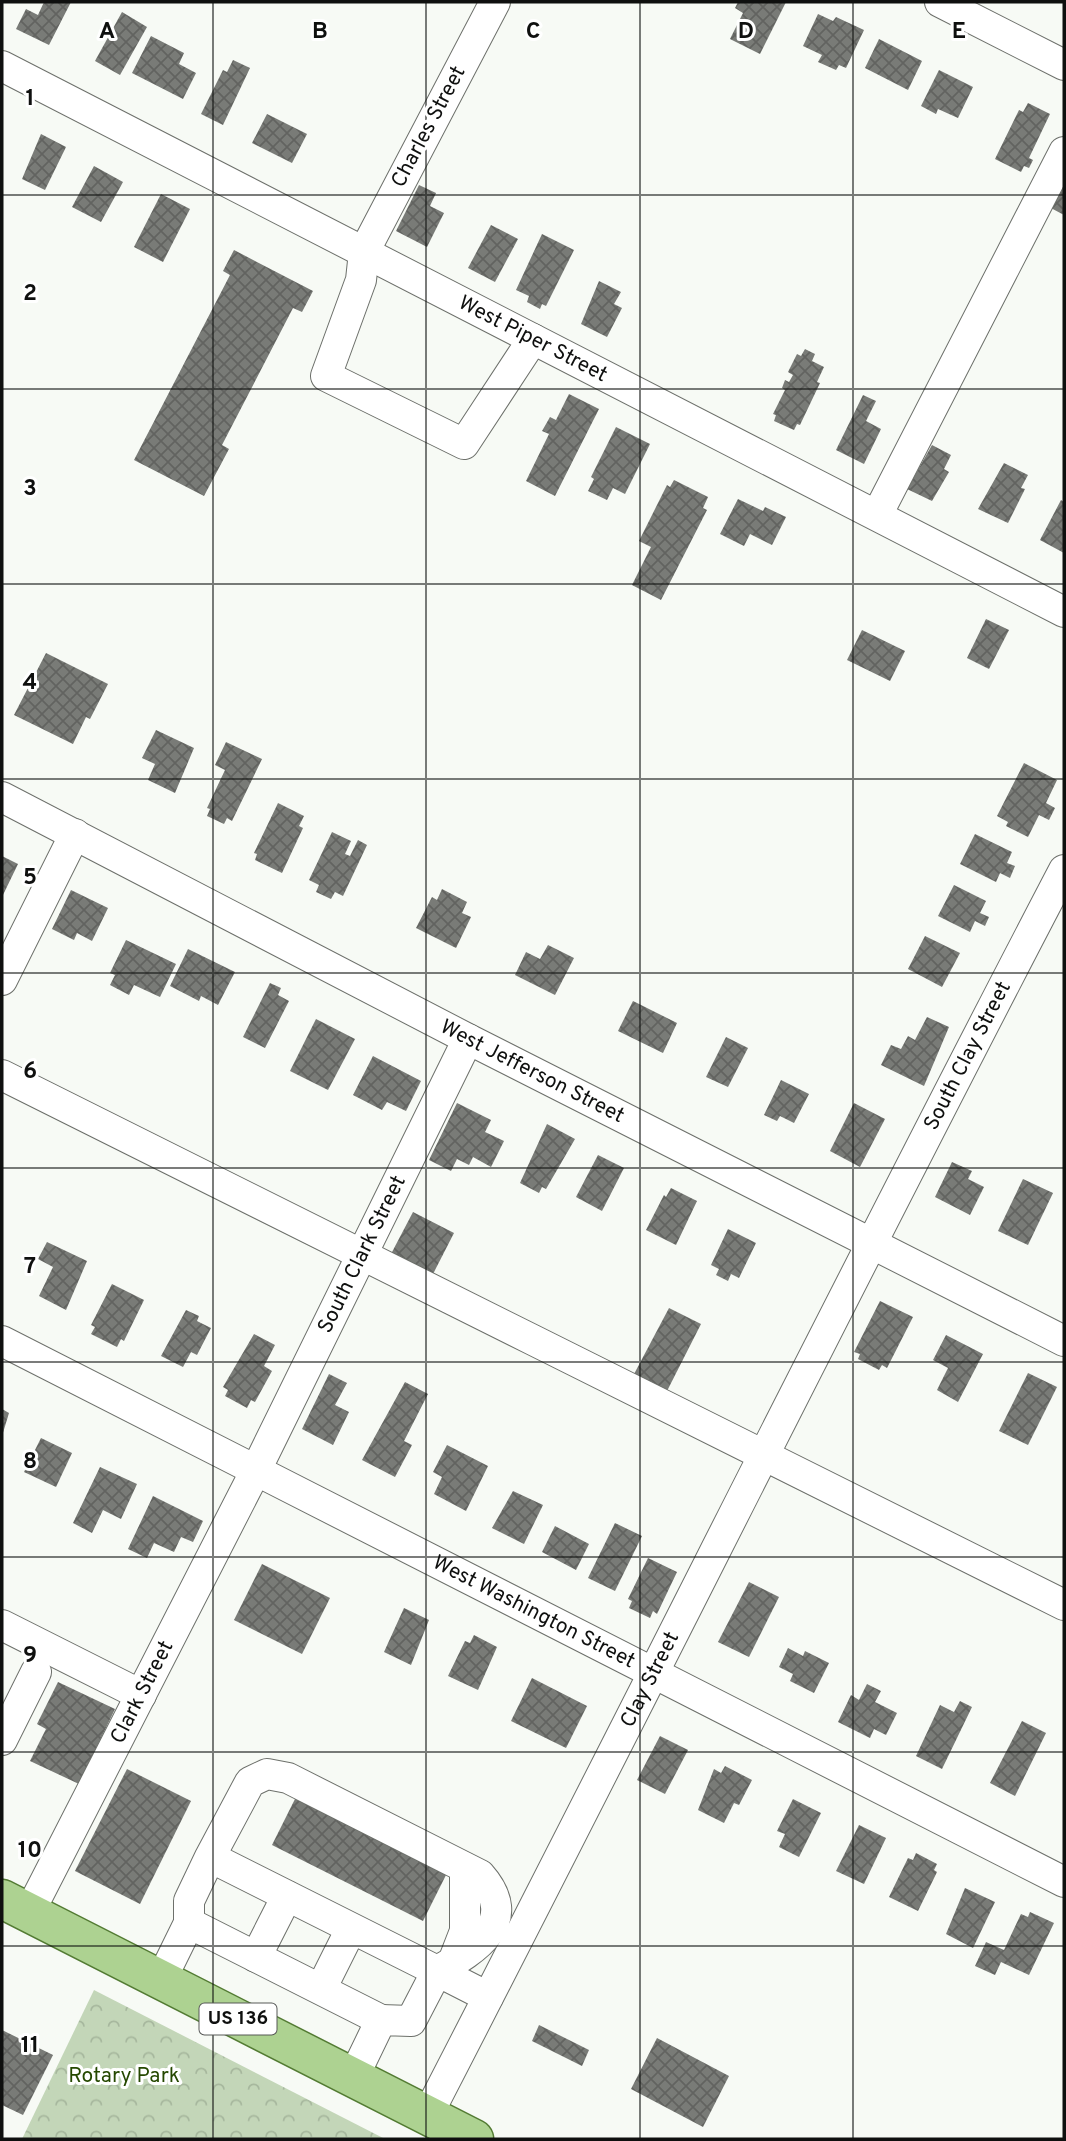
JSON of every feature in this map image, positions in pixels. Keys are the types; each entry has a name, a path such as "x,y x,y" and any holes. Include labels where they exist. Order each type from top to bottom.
{"main road":[{"name":"US 136","path":"15,1906 474,2139"}],"street":[{"name":"Charles Street","path":"495,2 364,252 360,280 327,376 464,444 533,339"},
{"path":"940,2 1064,65"},
{"name":"West Piper Street","path":"2,66 1064,612"},
{"path":"877,515 1064,152"},
{"name":"West Jefferson Street","path":"2,797 468,1039 1064,1341"},
{"path":"2,980 75,834"},
{"name":"South Clay Street","path":"870,1241 1064,870"},
{"name":"South Clark Street","path":"256,1470 468,1039"},
{"path":"2,1075 360,1257 766,1453 1064,1605"},
{"name":"Clay Street","path":"427,2116 655,1674 870,1241"},
{"name":"West Washington Street","path":"2,1341 1064,1882"},
{"name":"Clark Street","path":"15,1906 141,1695 256,1470"},
{"path":"2,1625 141,1695"},
{"path":"2,1740 36,1672"},
{"path":"161,1980 189,1923 189,1901 210,1857 250,1782 267,1774 288,1778 480,1875 492,1889 498,1906 494,1927 470,1953 445,1967 411,2021 381,2020 189,1923"},
{"path":"210,1857 351,1928 445,1967 488,1997"},
{"path":"256,1957 287,1896"},
{"path":"321,1989 351,1928"},
{"path":"353,2078 381,2020"}],"green space":[{"name":"Rotary Park","path":"94,1990 385,2139 22,2139"}],"building":[{"path":"44,2 71,2 49,45 16,29 26,9 38,15"},
{"path":"738,2 786,2 760,54 730,39 743,13 735,8"},
{"path":"122,12 147,27 120,75 95,61"},
{"path":"818,14 833,21 836,17 864,30 846,68 839,65 836,70 818,62 822,55 803,46"},
{"path":"151,36 184,53 179,64 196,73 183,99 132,73"},
{"path":"879,39 922,61 908,90 865,68"},
{"path":"233,60 250,68 223,125 201,114 223,70 227,72"},
{"path":"939,70 973,87 958,118 938,109 936,114 921,106"},
{"path":"1028,103 1050,114 1029,158 1033,160 1029,168 1024,166 1021,172 995,159 1019,110 1023,112"},
{"path":"267,114 307,134 292,163 252,143"},
{"path":"41,134 66,147 45,190 22,179"},
{"path":"94,166 123,182 101,222 72,207"},
{"path":"1064,176 1064,215 1049,207"},
{"path":"419,185 436,193 430,206 444,213 427,247 396,231"},
{"path":"161,194 190,209 163,262 134,247"},
{"path":"491,225 518,239 495,282 468,268"},
{"path":"542,234 574,250 546,306 542,304 540,309 527,302 529,296 516,290"},
{"path":"234,250 313,291 302,312 293,308 222,445 229,449 204,496 134,460 230,275 223,271"},
{"path":"599,281 621,292 614,304 622,308 607,337 581,324"},
{"path":"805,349 815,354 812,361 824,367 817,382 820,383 800,425 797,424 794,430 774,421 776,415 773,414 785,390 782,388 785,380 789,382 793,375 788,372 797,354 801,356"},
{"path":"569,394 599,409 555,496 526,481 549,434 542,431 550,417 556,420"},
{"path":"863,395 876,401 866,421 881,429 864,464 836,450"},
{"path":"616,427 650,444 625,494 613,488 607,500 588,491 594,479 591,477"},
{"path":"932,445 951,455 944,469 949,472 932,501 907,489"},
{"path":"1004,463 1028,475 1021,488 1025,489 1008,523 978,509"},
{"path":"674,480 708,497 703,508 707,510 661,600 632,585 651,547 639,541 667,485 670,487"},
{"path":"738,499 763,511 765,507 786,517 772,545 750,534 744,546 720,534"},
{"path":"1061,500 1064,502 1064,553 1040,540"},
{"path":"986,619 1009,630 989,669 967,658"},
{"path":"862,630 905,651 890,681 847,660"},
{"path":"46,653 108,684 90,719 86,717 73,744 14,715"},
{"path":"156,730 194,748 175,793 148,780 155,764 142,758"},
{"path":"226,742 262,759 232,821 227,818 224,824 207,816 210,809 207,808 225,770 215,765"},
{"path":"1024,763 1057,780 1046,803 1055,808 1049,820 1039,815 1028,837 1006,826 1008,822 997,816"},
{"path":"278,803 304,816 299,826 303,828 282,873 255,860 257,854 254,853"},
{"path":"332,832 351,841 345,854 350,856 358,840 367,845 343,896 335,892 331,899 316,892 319,885 309,880"},
{"path":"975,834 1012,852 1007,863 1015,866 1010,878 1000,873 996,882 960,864"},
{"path":"2,856 18,864 2,897"},
{"path":"954,885 986,901 980,913 989,917 985,926 975,921 970,932 938,916"},
{"path":"442,889 467,902 462,913 471,917 456,948 416,928 432,897 437,900"},
{"path":"71,890 108,908 92,941 77,933 74,940 52,929"},
{"path":"925,936 960,953 942,987 908,969"},
{"path":"126,940 176,964 160,997 134,985 129,995 110,985 115,975 110,973"},
{"path":"548,945 574,958 555,995 515,975 526,952 540,959"},
{"path":"188,949 235,972 218,1005 201,996 199,1001 170,986"},
{"path":"270,983 281,988 278,995 289,1001 265,1048 243,1037"},
{"path":"633,1001 677,1023 663,1053 618,1031"},
{"path":"927,1017 949,1027 924,1086 881,1065 891,1045 901,1049 908,1036 915,1040"},
{"path":"316,1019 355,1039 328,1090 290,1071"},
{"path":"726,1037 748,1048 728,1087 706,1077"},
{"path":"373,1056 421,1081 406,1111 387,1102 382,1110 353,1095"},
{"path":"781,1080 809,1094 794,1123 780,1116 777,1121 764,1115"},
{"path":"457,1103 491,1120 485,1132 504,1141 491,1167 473,1157 469,1165 457,1159 451,1171 429,1160"},
{"path":"854,1103 885,1119 860,1167 830,1151"},
{"path":"547,1124 575,1139 546,1189 542,1187 539,1193 520,1183"},
{"path":"598,1155 624,1168 602,1211 576,1197"},
{"path":"952,1162 972,1171 968,1179 984,1187 970,1215 935,1197"},
{"path":"1023,1179 1053,1193 1028,1245 998,1231"},
{"path":"671,1188 697,1201 676,1245 646,1230 664,1195 666,1197"},
{"path":"413,1212 454,1233 432,1276 391,1254"},
{"path":"728,1229 756,1243 739,1278 731,1274 728,1281 716,1275 719,1269 711,1265"},
{"path":"47,1242 87,1261 66,1310 39,1296 53,1267 38,1259"},
{"path":"112,1284 144,1300 124,1341 121,1339 117,1347 91,1334 95,1327 91,1325"},
{"path":"880,1301 913,1317 887,1368 882,1365 879,1370 858,1359 860,1354 854,1352"},
{"path":"669,1308 701,1324 666,1393 633,1376"},
{"path":"186,1310 199,1316 197,1321 211,1328 197,1355 191,1352 183,1367 161,1356"},
{"path":"254,1334 275,1345 264,1366 272,1371 255,1402 251,1400 247,1408 225,1396 228,1390 223,1387"},
{"path":"946,1335 983,1354 958,1402 937,1390 948,1368 933,1360"},
{"path":"1028,1373 1057,1387 1028,1445 999,1431"},
{"path":"329,1374 347,1383 335,1405 349,1412 333,1445 302,1429"},
{"path":"405,1382 428,1394 404,1441 412,1445 395,1477 362,1460"},
{"path":"2,1409 9,1413 2,1436"},
{"path":"41,1438 72,1453 56,1487 24,1472"},
{"path":"447,1445 488,1466 466,1511 434,1494 442,1477 433,1472"},
{"path":"100,1467 137,1484 121,1519 103,1510 92,1533 73,1523"},
{"path":"513,1491 543,1505 524,1544 492,1528"},
{"path":"153,1496 203,1521 193,1542 181,1537 174,1552 154,1543 147,1558 128,1549"},
{"path":"615,1523 642,1536 615,1591 588,1578"},
{"path":"555,1526 589,1544 576,1570 542,1552"},
{"path":"648,1558 677,1572 657,1614 653,1611 650,1618 629,1608 632,1601 628,1599"},
{"path":"262,1564 330,1598 302,1654 234,1620"},
{"path":"749,1582 779,1597 749,1657 718,1642"},
{"path":"404,1608 429,1620 411,1665 384,1652"},
{"path":"474,1635 497,1647 478,1690 448,1676 465,1641 470,1643"},
{"path":"788,1648 803,1656 805,1651 829,1663 814,1693 790,1681 793,1674 779,1667"},
{"path":"532,1678 587,1706 566,1748 511,1721"},
{"path":"58,1682 115,1709 79,1784 30,1761 46,1729 37,1724"},
{"path":"867,1684 881,1691 875,1702 897,1713 886,1735 874,1729 870,1738 838,1722 851,1695 859,1700"},
{"path":"960,1701 972,1707 942,1769 916,1756 940,1705 954,1712"},
{"path":"1022,1721 1046,1733 1015,1796 990,1783"},
{"path":"660,1736 688,1750 665,1794 637,1780"},
{"path":"725,1766 752,1780 739,1805 734,1803 724,1823 698,1810 714,1769 721,1773"},
{"path":"127,1769 191,1801 140,1904 75,1871"},
{"path":"297,1795 452,1863 423,1921 272,1845"},
{"path":"793,1799 821,1813 799,1857 779,1847 785,1834 777,1831"},
{"path":"859,1825 886,1838 864,1884 836,1871"},
{"path":"916,1853 937,1864 934,1870 937,1872 918,1911 889,1897 908,1858 913,1860"},
{"path":"965,1888 995,1902 973,1948 946,1934"},
{"path":"1030,1912 1054,1923 1029,1975 1001,1962 995,1975 975,1966 986,1942 1004,1950 1021,1914 1028,1917"},
{"path":"539,2025 589,2050 582,2066 532,2041"},
{"path":"2,2030 53,2055 23,2115 2,2105"},
{"path":"657,2038 729,2076 703,2127 631,2089"}]}
